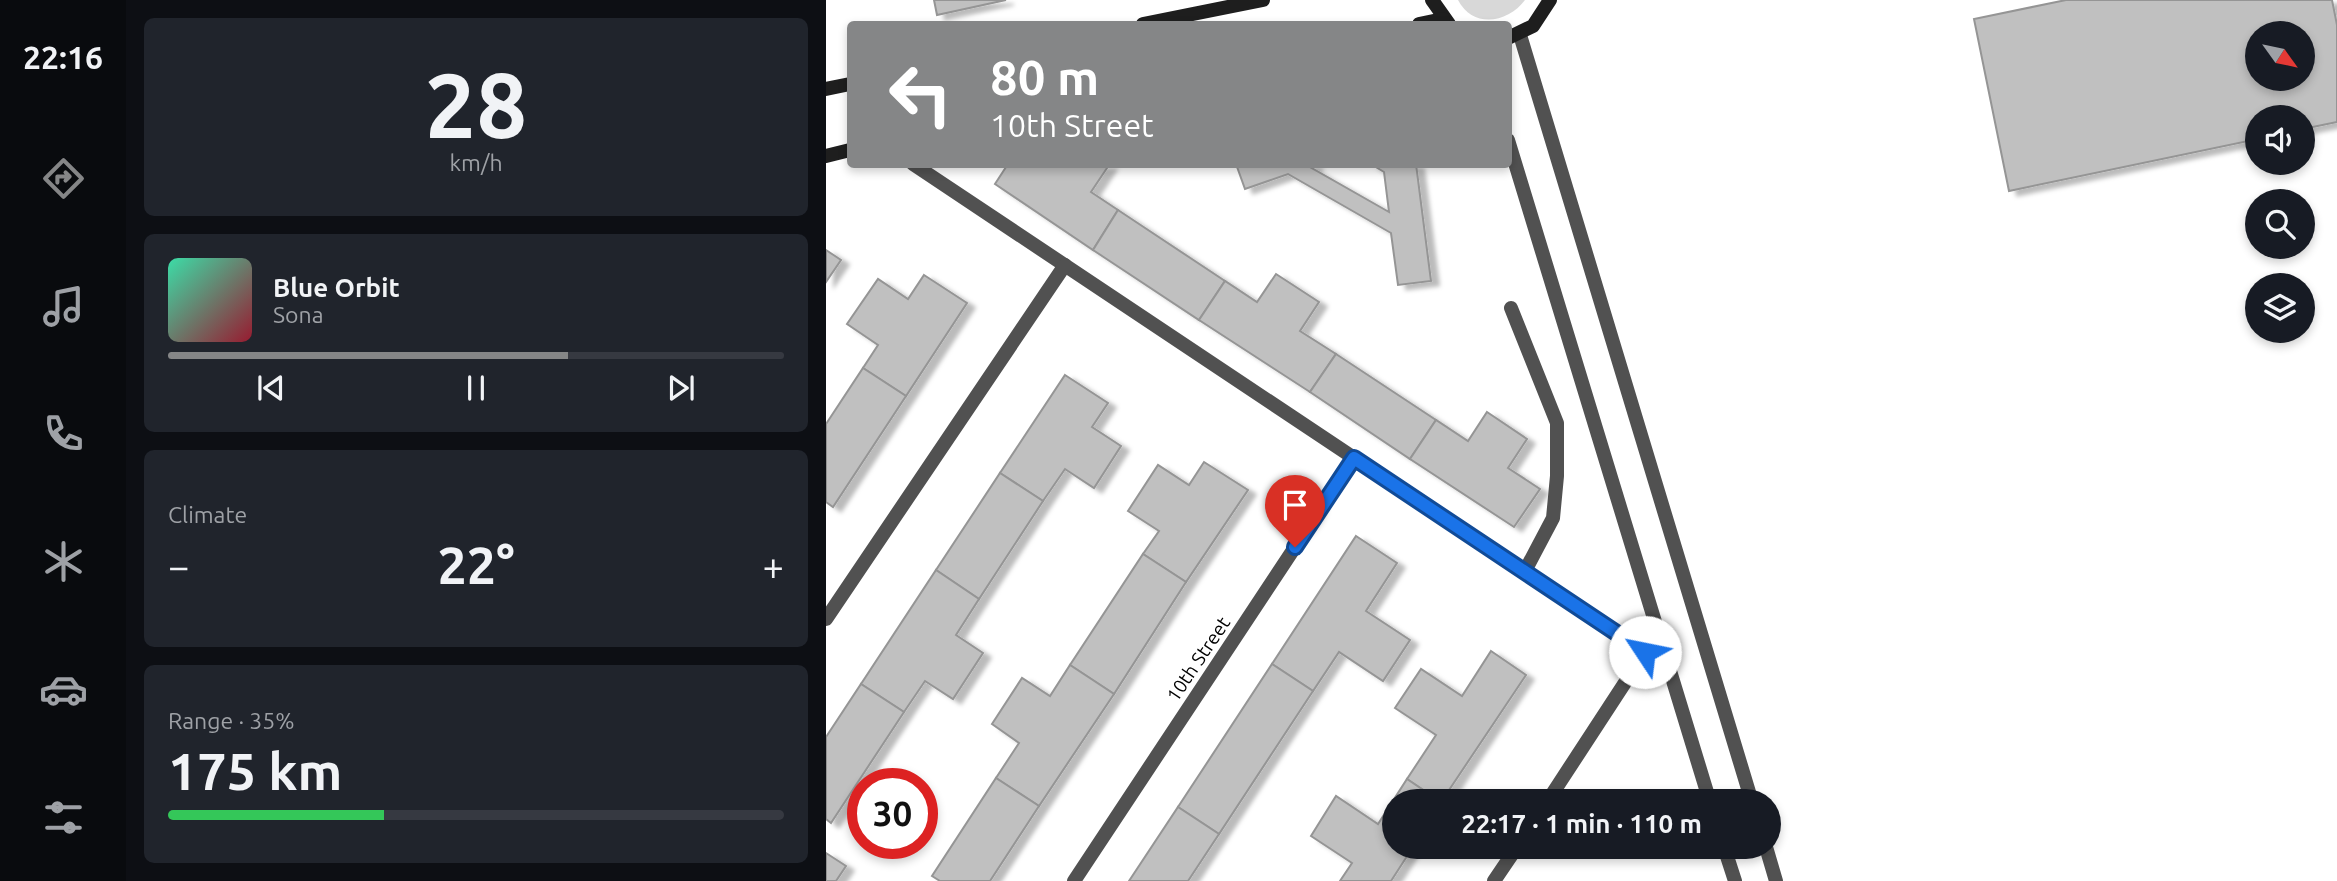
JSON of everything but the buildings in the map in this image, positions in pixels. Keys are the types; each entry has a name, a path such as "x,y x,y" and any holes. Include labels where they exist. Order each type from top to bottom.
{"street":[{"path":"1158,21 1263,0"},
{"path":"1432,0 1445,21"},
{"path":"1550,0 1539,19 1514,37 1748,789"},
{"path":"826,89 847,85"},
{"path":"826,156 847,151"},
{"path":"1512,153 1706,789"},
{"path":"919,168 1645,652 1555,789"},
{"path":"826,619 1065,265"},
{"path":"1511,308 1557,423 1557,476 1553,518 1525,571"},
{"name":"10th Street","path":"1074,881 1354,458"},
{"path":"1494,881 1509,859"},
{"path":"1728,859 1735,881"},
{"path":"1770,859 1776,881"}],"shaded area":[{"path":"1458,0 1525,0 1509,14 1491,20 1472,15"}],"route":[{"path":"1295,547 1354,458 1645,652"}]}
